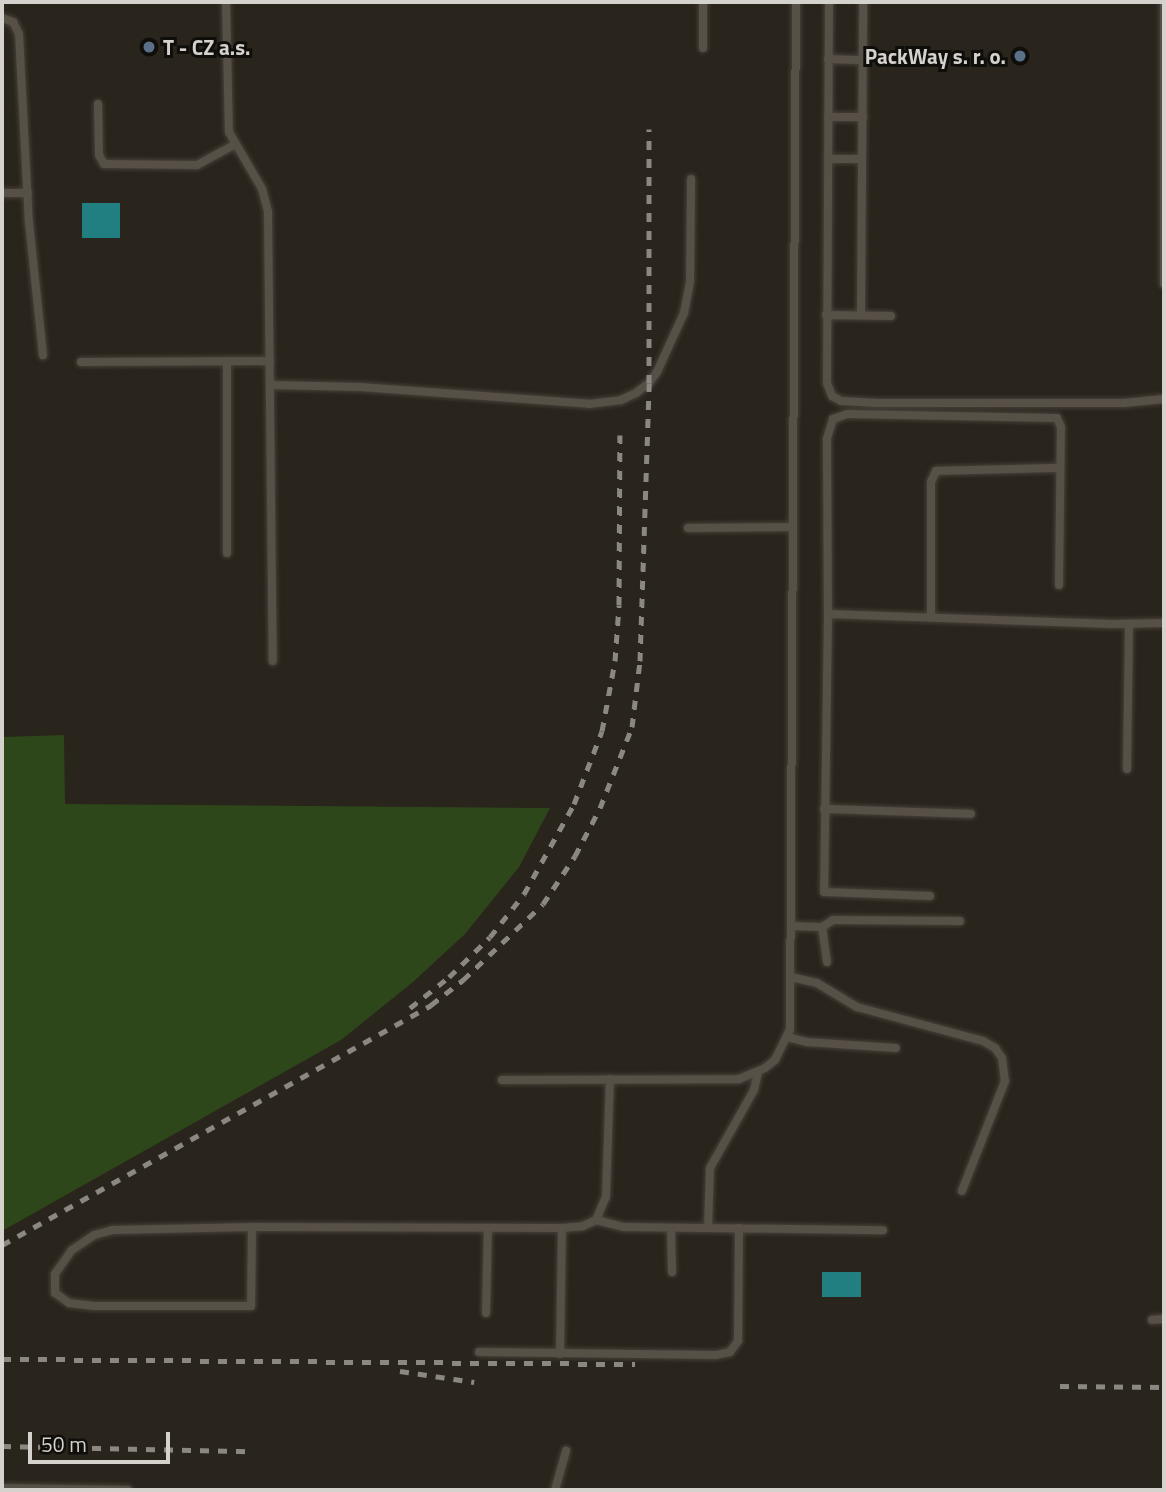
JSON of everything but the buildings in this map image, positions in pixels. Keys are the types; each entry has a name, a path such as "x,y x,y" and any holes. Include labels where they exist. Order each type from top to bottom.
{"lane":[{"path":"226,2 227,122 234,145 267,201 273,661"},
{"path":"703,2 703,48"},
{"path":"502,1080 732,1079 758,1072 775,1060 787,1037 791,1012 796,2"},
{"path":"829,2 826,315 828,389 832,396 841,401 1124,403 1164,399"},
{"path":"861,316 863,2"},
{"path":"1164,2 1164,284"},
{"path":"2,18 13,22 19,34 28,193 43,355"},
{"path":"828,60 863,60"},
{"path":"98,104 99,155 104,164 197,165 234,145"},
{"path":"828,117 863,117"},
{"path":"828,159 862,159"},
{"path":"270,385 360,387 589,404 621,400 636,393 657,372 684,313 690,282 691,179"},
{"path":"2,193 28,193"},
{"path":"826,315 891,316"},
{"path":"227,361 227,553"},
{"path":"81,362 270,361"},
{"path":"930,896 824,892 828,614 827,439 833,419 847,414 1053,416 1061,427 1059,585"},
{"path":"930,617 932,482 936,471 1060,468"},
{"path":"688,528 793,527"},
{"path":"828,614 1164,623"},
{"path":"1127,769 1129,624"},
{"path":"824,809 971,814"},
{"path":"791,926 822,927 845,918 960,920"},
{"path":"822,927 827,962"},
{"path":"791,977 817,983 857,1007 984,1041 995,1048 1002,1058 1005,1081 962,1191"},
{"path":"787,1037 807,1042 896,1048"},
{"path":"708,1228 710,1168 754,1090 758,1072"},
{"path":"596,1220 606,1197 610,1079"},
{"path":"252,1227 251,1306 94,1306 69,1303 55,1293 55,1274 66,1257 82,1243 103,1232 252,1227 562,1228 583,1226 596,1220 625,1227 883,1230"},
{"path":"486,1313 488,1227"},
{"path":"559,1354 562,1228"},
{"path":"671,1228 672,1272"},
{"path":"479,1352 724,1355 730,1352 738,1340 740,1228"},
{"path":"1152,1320 1164,1318"},
{"path":"555,1490 566,1451"},
{"path":"2,1488 121,1490"},
{"path":"57,1489 67,1490"}],"green space":[{"path":"64,735 65,804 550,808 519,867 465,934 413,982 341,1040 2,1231 2,737"}],"water":[{"path":"82,203 120,203 120,238 82,238"},
{"path":"822,1272 861,1272 861,1297 822,1297"}],"railway":[{"path":"2,1245 431,1005 463,980 543,904 575,856 600,808 632,727 640,661 649,383 649,129"},
{"path":"410,1008 449,977 490,937 524,894 574,804 602,731 615,661 619,605 620,435"},
{"path":"2,1359 635,1364"},
{"path":"400,1371 474,1382"},
{"path":"1060,1386 1164,1387"},
{"path":"2,1446 250,1451"}],"place":[{"name":"T - CZ a.s.","path":"149,47"},
{"name":"PackWay s. r. o.","path":"1020,56"}]}
